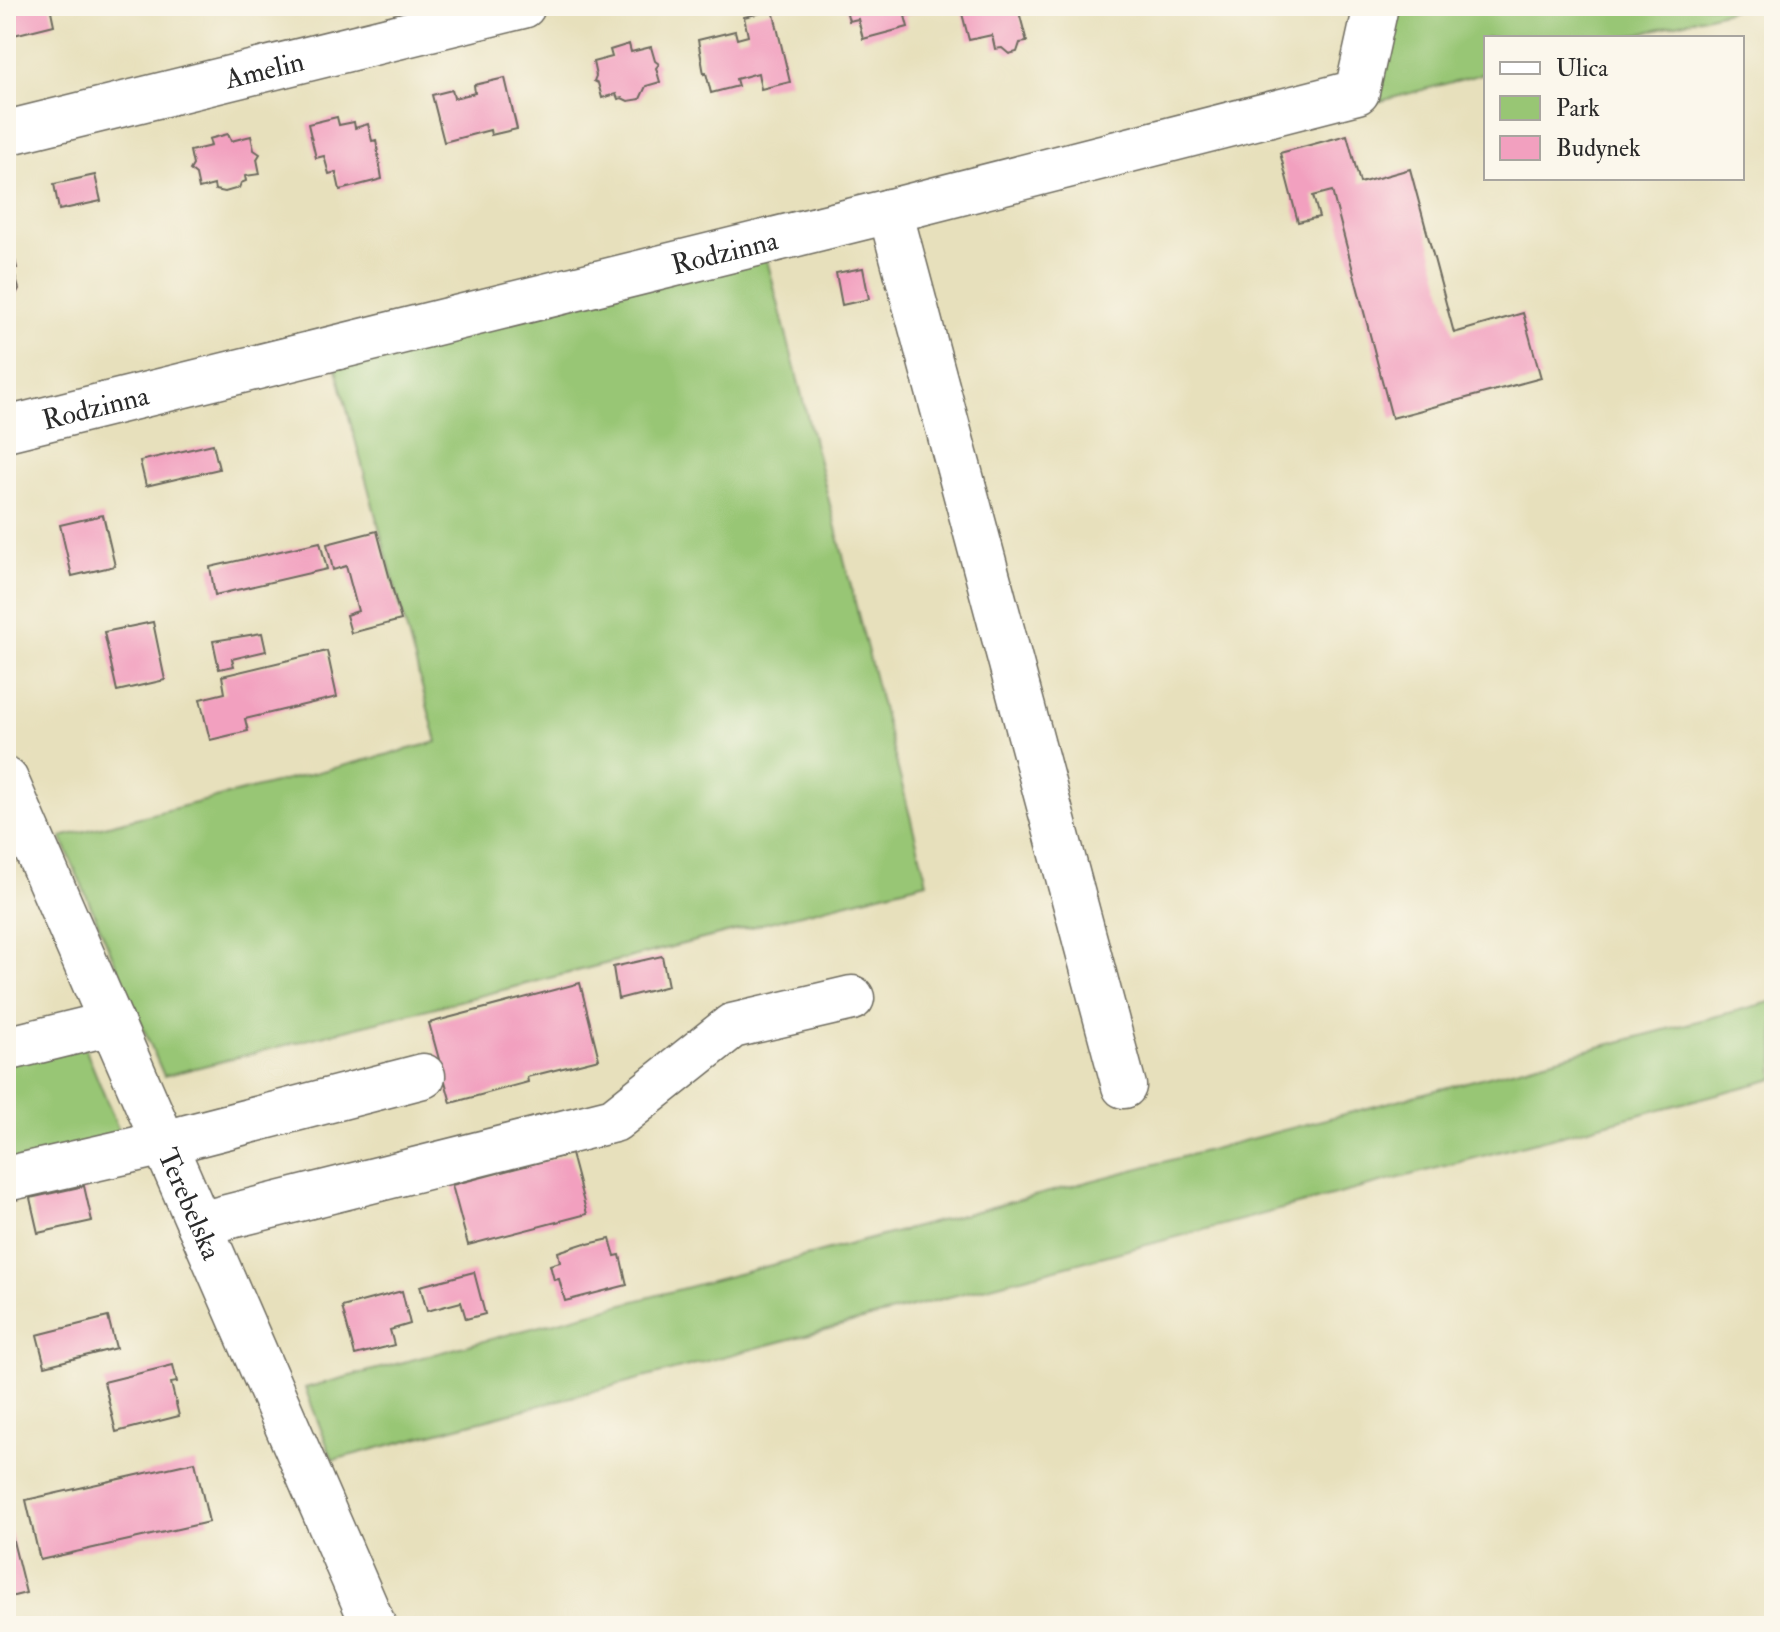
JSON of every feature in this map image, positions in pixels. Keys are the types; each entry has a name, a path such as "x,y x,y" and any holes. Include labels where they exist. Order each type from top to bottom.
{"street":[{"name":"Amelin","path":"6,133 523,6"},
{"name":"Rodzinna","path":"6,429 890,211 1357,92 1376,6"},
{"path":"890,211 1124,1086"},
{"name":"Terebelska","path":"6,780 374,1626"},
{"path":"199,1224 614,1120 732,1026 852,998"},
{"path":"6,1049 112,1023"},
{"path":"6,1179 164,1143 423,1076"}],"green space":[{"path":"1359,6 1748,6 1630,36 1484,36 1484,74 1272,130 1347,82"},
{"path":"765,252 927,882 164,1076 61,837 437,742 332,354"},
{"path":"1774,1001 1774,1079 333,1460 305,1388"},
{"path":"83,1043 121,1136 6,1163 6,1061"}],"building":[{"path":"6,6 50,6 54,25 6,37"},
{"path":"172,6 198,6 198,7 174,13"},
{"path":"845,6 921,6 922,11 905,16 908,27 863,39 858,19 849,21"},
{"path":"960,6 1039,7 1019,12 1027,42 1020,43 1017,52 1009,54 1002,48 995,49 992,35 969,40"},
{"path":"773,10 790,82 761,89 758,73 736,79 738,86 711,93 698,40 735,31 737,39 748,36 744,17"},
{"path":"629,44 631,52 651,47 659,64 656,68 660,82 646,86 640,99 618,99 616,94 602,98 598,83 594,81 593,62 612,57 610,50"},
{"path":"505,78 517,129 491,135 490,130 444,142 432,95 452,90 454,98 475,93 474,85"},
{"path":"337,117 339,125 354,122 355,128 368,124 372,141 376,140 382,179 340,190 336,172 329,174 324,156 316,158 308,124"},
{"path":"228,134 231,141 251,136 254,150 260,154 257,159 260,174 245,176 246,181 239,188 225,192 215,190 214,185 199,189 196,175 190,170 193,165 190,151 211,146 209,139"},
{"path":"1347,135 1360,183 1410,169 1454,333 1523,313 1541,378 1392,418 1332,191 1313,196 1319,217 1298,222 1280,153"},
{"path":"95,175 101,201 59,210 54,184"},
{"path":"6,240 10,240 19,289 15,296 6,299"},
{"path":"863,268 869,299 842,305 836,273"},
{"path":"213,444 219,469 146,486 140,461"},
{"path":"103,515 115,566 72,576 60,525"},
{"path":"377,531 401,620 351,633 346,615 358,611 346,566 333,570 327,544"},
{"path":"320,542 327,569 215,595 210,567"},
{"path":"153,622 165,680 117,691 104,632"},
{"path":"262,633 266,651 232,659 234,666 219,669 213,641"},
{"path":"327,651 337,697 245,719 248,731 210,740 200,699 225,693 222,676"},
{"path":"662,956 668,986 618,999 613,967"},
{"path":"580,983 599,1059 527,1077 528,1082 451,1103 429,1023"},
{"path":"571,1154 587,1214 468,1245 452,1185"},
{"path":"84,1186 92,1221 38,1233 30,1198"},
{"path":"6,1238 13,1263 6,1265"},
{"path":"610,1239 615,1256 620,1255 627,1285 565,1301 559,1279 554,1280 550,1265 560,1262 558,1252"},
{"path":"474,1272 485,1314 466,1319 461,1302 427,1311 420,1286"},
{"path":"402,1291 410,1324 390,1330 394,1345 355,1355 342,1307"},
{"path":"108,1317 116,1348 45,1366 37,1335"},
{"path":"173,1365 177,1382 171,1383 179,1416 116,1432 104,1382"},
{"path":"195,1462 209,1522 40,1560 26,1500"},
{"path":"11,1533 26,1593 6,1598 6,1534"}]}
